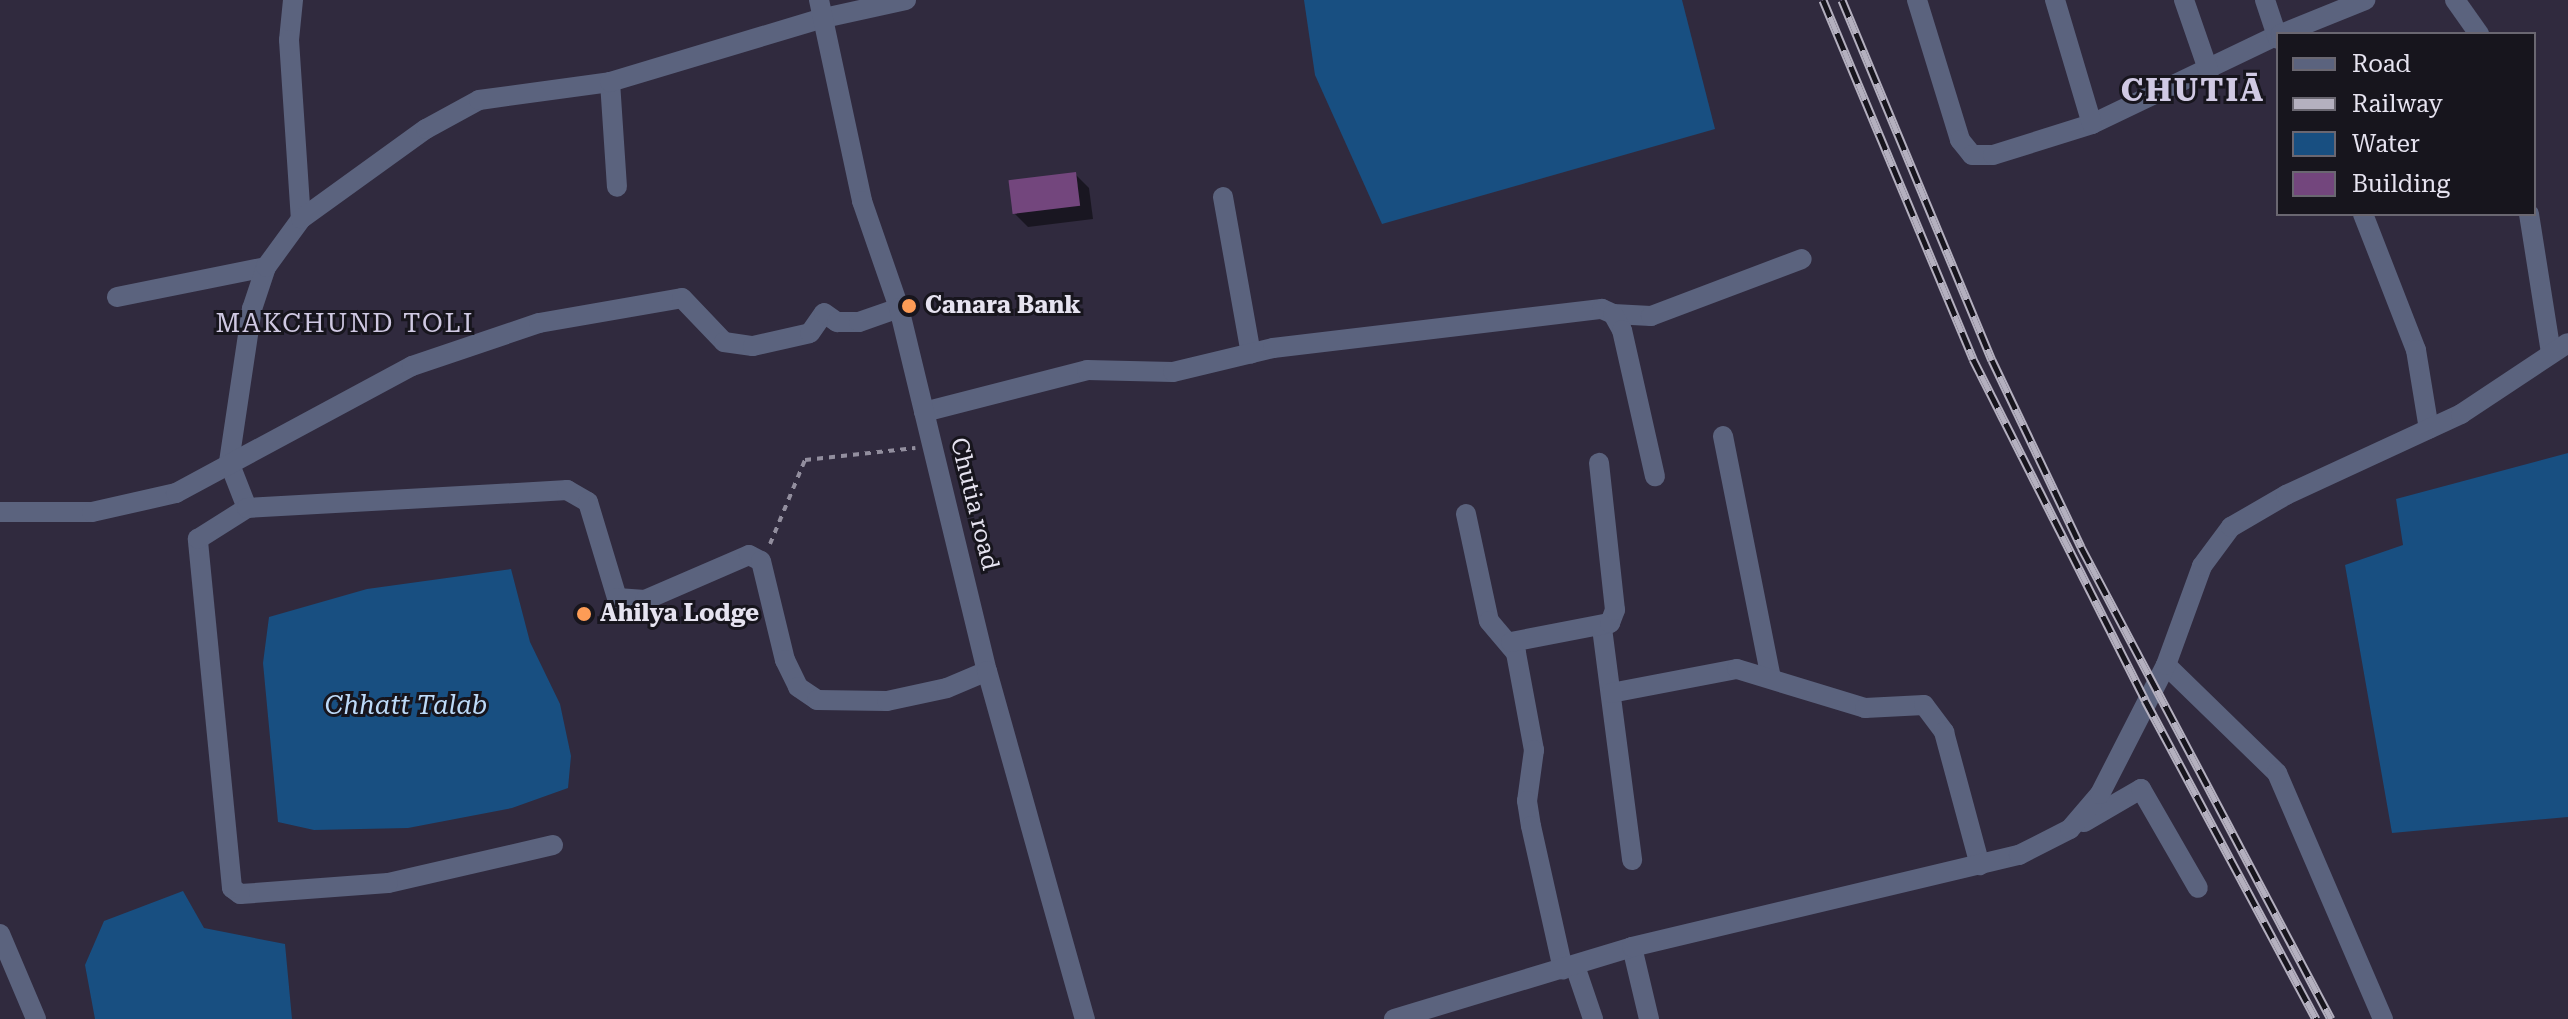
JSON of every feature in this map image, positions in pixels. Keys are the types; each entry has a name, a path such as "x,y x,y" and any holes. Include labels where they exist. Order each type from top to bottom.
{"street":[{"path":"293,0 289,40 301,219"},
{"path":"247,508 229,462 252,309 266,267 301,219 426,129 479,100 610,82 821,9 906,0"},
{"path":"1917,0 1960,140 1972,155 1993,155 2092,124 2209,72 2276,37"},
{"path":"2055,0 2092,124"},
{"path":"2184,0 2209,72"},
{"path":"2265,0 2277,32"},
{"path":"2288,32 2365,0"},
{"path":"2461,2 2478,32"},
{"name":"Chutia road","path":"821,9 862,201 899,308 987,671 1085,1019"},
{"path":"610,82 617,187"},
{"path":"1223,197 1251,354"},
{"path":"2364,216 2416,350 2429,429"},
{"path":"2070,829 2100,794 2166,665 2202,566 2231,527 2286,495 2461,414 2560,348 2529,216"},
{"path":"924,412 1087,370 1163,373 1251,354 1583,309 1651,316 1802,259"},
{"path":"117,297 266,267"},
{"path":"0,512 106,509 176,493 412,366 539,323 682,298 724,342 753,346 810,333 824,313 837,322 859,322 899,308"},
{"path":"1613,314 1622,330 1655,476"},
{"path":"1723,436 1771,678"},
{"path":"1599,463 1615,610 1602,628 1632,860"},
{"path":"553,845 388,883 240,894 232,888 198,539 247,508 567,490 588,502 617,598 645,600 749,555 761,561 785,660 798,687 817,700 887,701 947,688 987,671"},
{"path":"1466,514 1489,621 1511,642 1534,750 1527,801 1531,826 1569,967 1593,1019"},
{"path":"1511,642 1602,628"},
{"path":"2166,665 2277,773 2383,1019"},
{"path":"1611,693 1729,670 1771,678 1865,708 1915,703 1932,712 1944,732 1980,865"},
{"path":"1394,1019 1441,1012 1632,947 2019,855 2141,789 2198,888"},
{"path":"0,934 36,1019"},
{"path":"1632,947 1649,1019"}],"path":[{"path":"761,561 805,460 933,446"}],"water":[{"path":"1304,0 1682,0 1715,129 1382,224 1315,75"},
{"path":"2568,453 2568,817 2392,833 2345,565 2403,545 2396,499"},
{"name":"Chhatt Talab","path":"511,569 530,642 560,704 571,756 568,788 512,808 408,828 314,830 278,822 263,663 269,617 367,589"},
{"path":"183,891 204,928 285,944 292,1019 95,1019 85,965 104,921"}],"building":[{"path":"1076,172 1080,206 1013,214 1009,180"}],"railway":[{"path":"1823,0 1973,359 2145,700 2316,1019"},
{"path":"1842,0 1992,360 2081,547 2331,1019"}],"place":[{"name":"Canara Bank","path":"909,306"},
{"name":"Ahilya Lodge","path":"584,614"}],"district":[{"name":"CHUTIĀ","path":"2193,90"},
{"name":"MAKCHUND TOLI","path":"345,324"}]}
